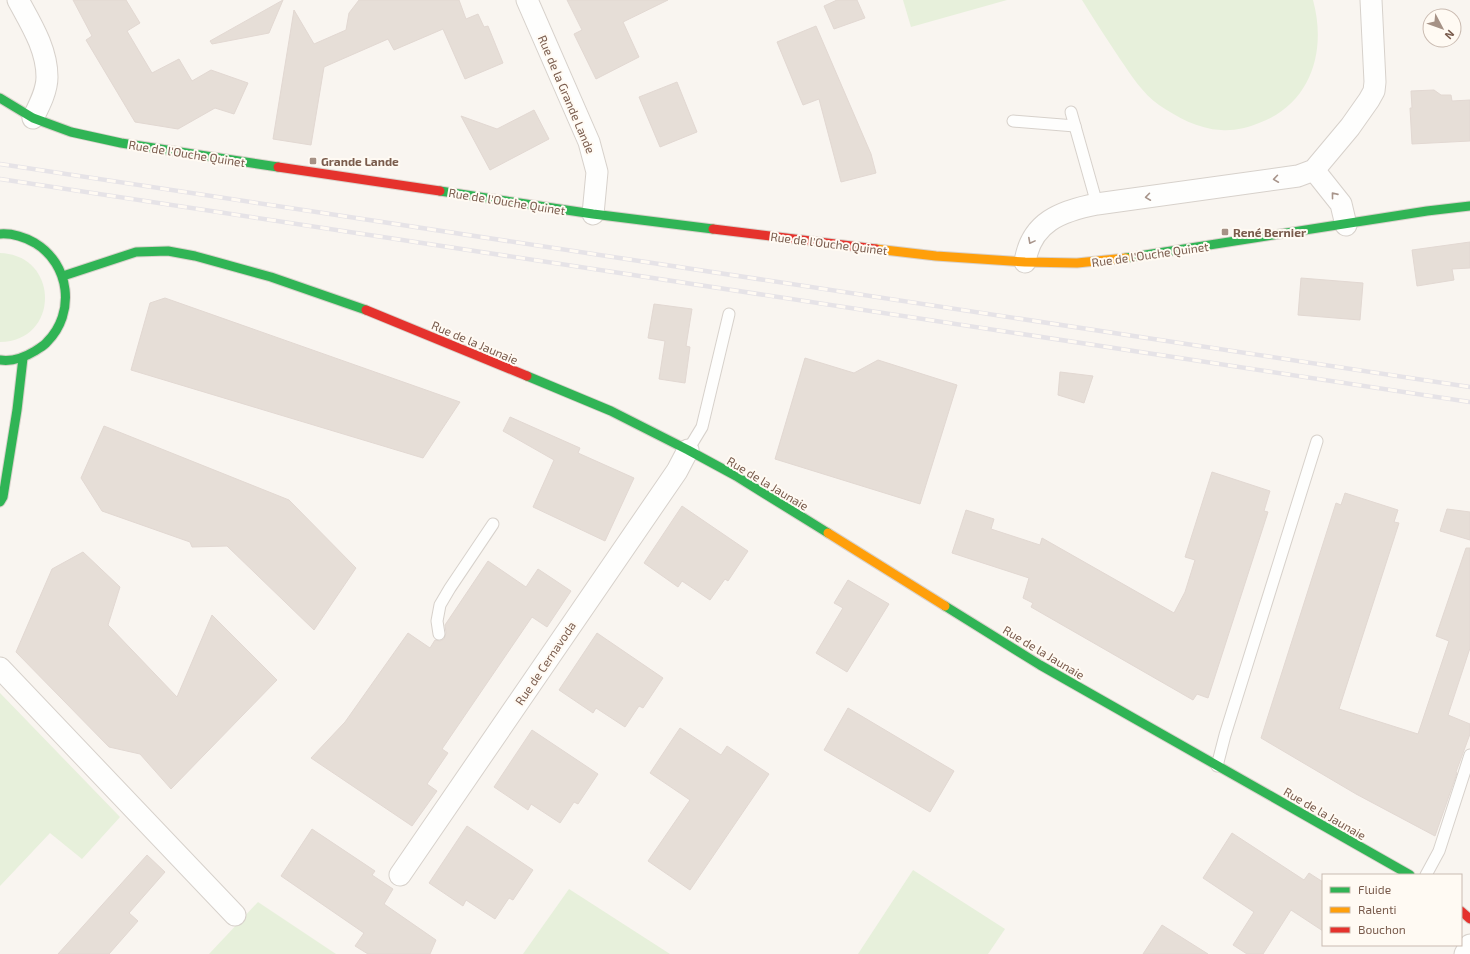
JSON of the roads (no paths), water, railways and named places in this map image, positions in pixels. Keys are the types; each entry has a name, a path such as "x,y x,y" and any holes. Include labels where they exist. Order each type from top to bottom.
{"street":[{"path":"18,0 43,49 47,78 42,101 33,118"},
{"name":"Rue de la Grande Lande","path":"528,0 589,142 597,172 593,214"},
{"path":"1024,262 1026,249 1034,235 1048,222 1066,212 1097,204 1298,176 1314,170 1361,112 1374,91 1375,82 1371,0"},
{"name":"Rue de l'Ouche Quinet","path":"0,98 33,118 71,132 121,143 593,214 936,256 1024,262 1077,263 1130,258 1427,211 1470,206"},
{"path":"1314,170 1341,204 1346,224"},
{"path":"0,234 20,236 34,242 46,250 56,262 63,276 66,290 66,304 63,318 47,343 36,352 23,358 0,360"},
{"name":"Rue de la Jaunaie","path":"63,276 136,252 168,252 220,262 271,277 369,311 611,411 736,476 1040,665 1408,874"},
{"path":"0,502 3,497 17,419 23,358"},
{"name":"Rue de Cernavoda","path":"400,875 677,471 688,450"},
{"path":"0,668 235,915"},
{"path":"1462,912 1470,919"},
{"path":"1465,954 1470,945"}],"lane":[{"path":"1071,112 1097,204"},
{"path":"1013,121 1075,126"},
{"path":"688,450 702,427 729,314"},
{"path":"1217,766 1225,735 1317,441"},
{"path":"439,634 437,621 440,605 493,524"},
{"path":"1427,874 1439,851 1470,755"}],"railway":[{"path":"0,164 1470,387"},
{"path":"0,179 1470,402"}],"place":[{"name":"Grande Lande","path":"313,161"},
{"name":"René Bernier","path":"1225,232"}]}
